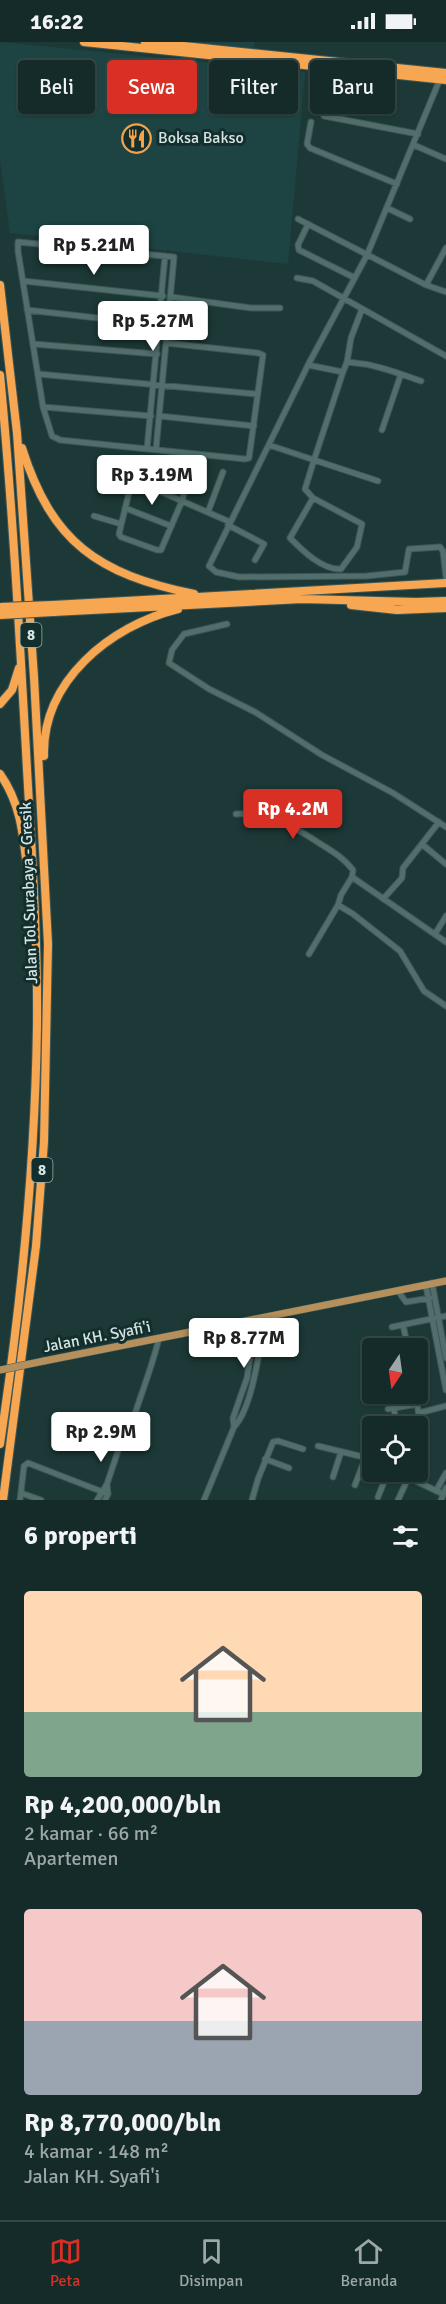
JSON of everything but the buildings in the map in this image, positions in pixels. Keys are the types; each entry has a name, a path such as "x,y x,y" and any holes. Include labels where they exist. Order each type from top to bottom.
{"highway":[{"path":"84,42 444,77"},
{"path":"145,42 444,77"},
{"name":"Jalan Tol Surabaya - Gresik","path":"0,285 17,433 48,944 44,1142 36,1246 3,1500"},
{"name":"Jalan Tol Surabaya - Gresik","path":"0,375 21,659 35,917 37,1025 33,1134 18,1309 0,1444"},
{"path":"17,433 30,474 42,500 66,534 84,551 134,579 205,597"},
{"path":"53,609 205,597 446,583"},
{"path":"0,610 302,600 446,601"},
{"path":"302,600 397,610 446,608"},
{"path":"43,837 44,737 48,718 63,684 85,661 113,638 165,612 195,604"},
{"path":"0,704 12,690 21,659"},
{"path":"0,774 15,800 22,823 35,917"}],"main road":[{"name":"Jalan KH. Syafi'i","path":"0,1370 446,1281"}],"street":[{"path":"444,77 367,255 308,365 209,566 216,572 239,577 368,576 406,571 409,549 440,547 443,551 446,578"},
{"path":"324,116 418,134"},
{"path":"311,122 308,144 310,148 397,184"},
{"path":"414,145 446,159"},
{"path":"387,208 410,219"},
{"path":"298,219 426,285 446,292"},
{"path":"308,224 298,245 299,249 355,278"},
{"path":"156,449 174,257 21,241 18,243 43,407 52,436 56,438 245,459 250,456 263,355 166,343"},
{"path":"426,285 446,248"},
{"path":"147,448 165,256"},
{"path":"297,278 313,281 446,356"},
{"path":"23,281 163,296"},
{"path":"171,297 251,308 280,308"},
{"path":"313,498 290,538 324,566 341,569 357,547 362,524 313,498 305,489 344,372 351,338 362,309"},
{"path":"27,310 160,325"},
{"path":"33,344 157,354"},
{"path":"347,362 381,366 421,381"},
{"path":"308,365 344,372"},
{"path":"38,374 257,394"},
{"path":"382,430 401,374"},
{"path":"43,407 150,416"},
{"path":"159,416 254,426"},
{"path":"269,444 378,481"},
{"path":"171,466 190,470 182,501 159,551 121,537 119,534 132,480 182,501 208,512 264,544 255,560"},
{"path":"208,512 223,472"},
{"path":"125,508 171,526"},
{"path":"94,516 121,524"},
{"path":"227,624 184,634 172,650 169,663 209,689 255,712 322,755 393,792 446,827"},
{"path":"236,814 271,817 295,827 344,860 352,870 352,877 338,905 309,954"},
{"path":"383,899 402,878 403,868 439,822"},
{"path":"423,845 446,864"},
{"path":"352,877 446,942"},
{"path":"338,905 354,914 400,951 419,985 446,1006"},
{"path":"435,934 446,916"},
{"path":"429,1285 432,1319 444,1366 446,1390"},
{"path":"398,1292 406,1302 431,1298"},
{"path":"431,1298 439,1317 446,1358"},
{"path":"392,1327 446,1316"},
{"path":"241,1406 254,1379 265,1318"},
{"path":"204,1500 234,1427 239,1421 255,1320"},
{"path":"403,1325 406,1338"},
{"path":"128,1437 152,1368 159,1338"},
{"path":"393,1416 391,1408 418,1404 419,1416"},
{"path":"419,1413 446,1406"},
{"path":"252,1500 265,1460 275,1442 303,1449"},
{"path":"318,1446 362,1456"},
{"path":"106,1497 107,1484 118,1451"},
{"path":"333,1477 341,1452"},
{"path":"265,1460 289,1468"},
{"path":"20,1500 24,1466 28,1463 101,1491 106,1497"},
{"path":"355,1485 362,1472"},
{"path":"436,1491 446,1473"},
{"path":"378,1497 383,1482"},
{"path":"398,1500 406,1482"},
{"path":"422,1482 443,1494"},
{"path":"97,1500 107,1484"},
{"path":"21,1492 41,1500"}],"shaded area":[{"path":"0,42 183,60 107,60 107,114 197,114 197,61 209,63 209,114 298,114 298,71 305,72 288,264 10,233 0,160"},
{"path":"189,42 254,42 254,49"}],"place":[{"name":"Boksa Bakso","path":"137,138"}]}
